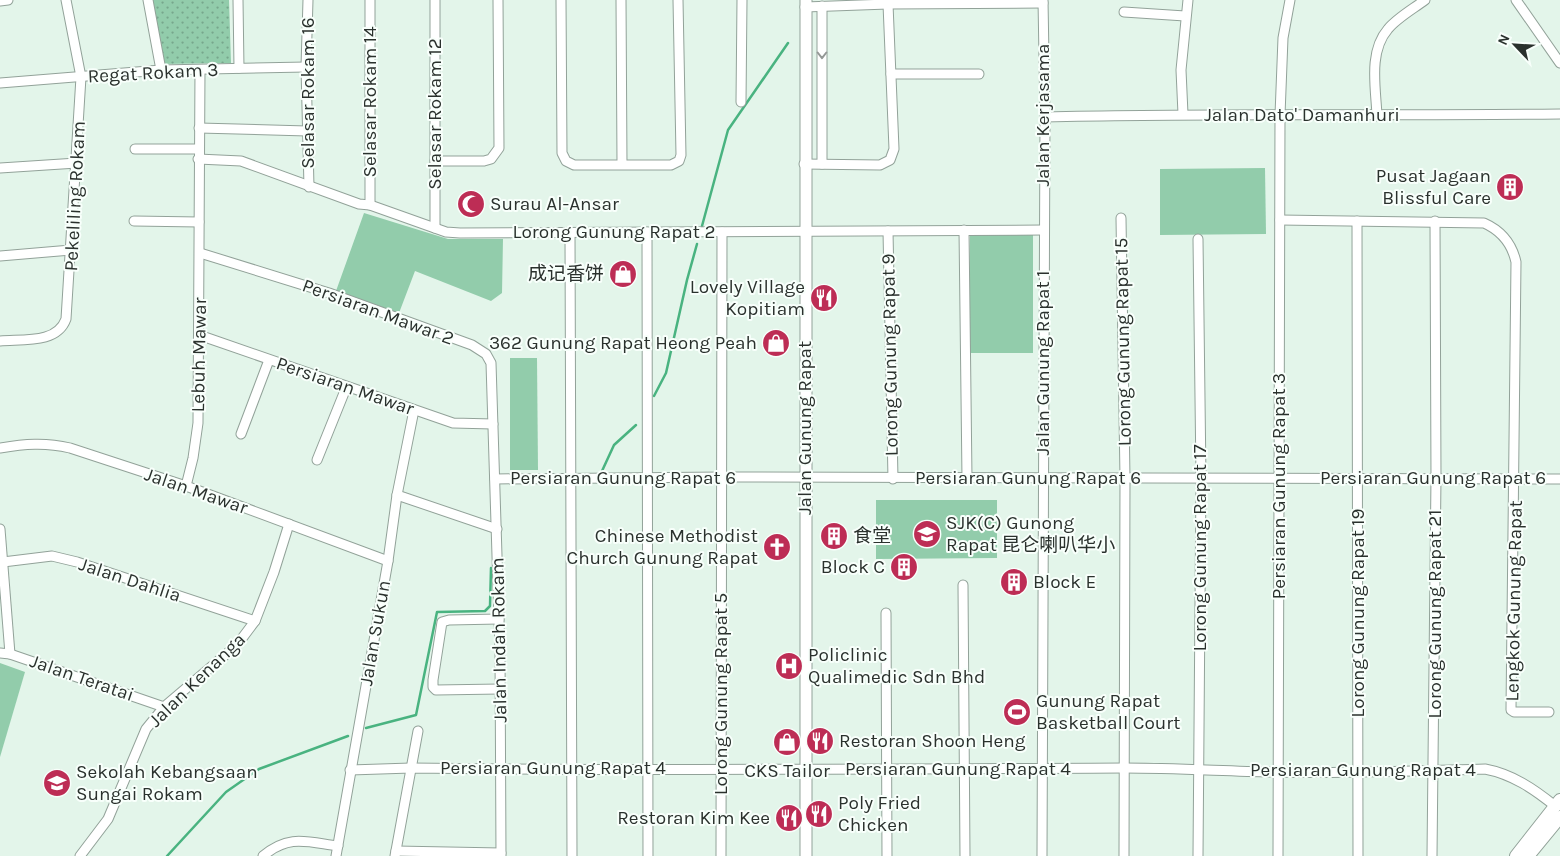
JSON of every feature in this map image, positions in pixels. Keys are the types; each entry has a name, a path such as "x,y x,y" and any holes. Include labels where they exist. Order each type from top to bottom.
{"main road":[{"path":"1516,856 1558,806"},
{"path":"1528,856 1558,806"}],"street":[{"path":"0,1 8,0"},
{"name":"Pekeliling Rokam","path":"0,341 48,337 63,327 68,305 81,77 66,0"},
{"path":"148,0 161,70"},
{"path":"238,0 239,68"},
{"name":"Selasar Rokam 16","path":"308,0 306,67 309,187"},
{"name":"Selasar Rokam 14","path":"370,0 370,205"},
{"name":"Selasar Rokam 12","path":"435,0 435,228"},
{"path":"435,161 484,161 491,159 499,148 498,0"},
{"path":"562,0 562,152 566,161 574,165 622,163 671,164 679,161 682,155 678,0"},
{"path":"622,0 622,163"},
{"path":"740,102 742,0"},
{"path":"1183,114 1181,70 1184,16 1188,0"},
{"name":"Persiaran Gunung Rapat 3","path":"1278,856 1280,116 1283,38 1290,0"},
{"path":"1377,116 1375,63 1381,38 1389,27 1425,0"},
{"path":"1516,0 1560,63"},
{"path":"806,3 822,6 1043,1"},
{"name":"Jalan Kerjasama","path":"1043,1 1045,117 1043,230"},
{"name":"Jalan Gunung Rapat","path":"806,3 804,164 806,856"},
{"path":"804,164 880,165 890,160 894,149 888,4"},
{"path":"822,6 822,164"},
{"path":"1124,12 1184,16"},
{"name":"Regat Rokam 3","path":"0,83 161,70 306,67"},
{"name":"Lebuh Mawar","path":"186,486 193,458 198,423 200,70"},
{"path":"891,74 979,74"},
{"name":"Jalan Dato' Damanhuri","path":"1045,117 1183,114 1377,116 1560,114"},
{"path":"199,128 307,131"},
{"path":"135,149 199,149"},
{"name":"Lorong Gunung Rapat 2","path":"198,159 241,161 359,204 370,205 435,228 460,233 1043,230"},
{"path":"0,168 77,164"},
{"name":"Lorong Gunung Rapat 15","path":"1121,218 1125,478 1124,856"},
{"name":"Lengkok Gunung Rapat","path":"1280,220 1435,221 1484,224 1496,228 1513,251 1516,262 1511,710 1514,712 1548,712"},
{"path":"134,221 199,222"},
{"name":"Lorong Gunung Rapat 19","path":"1356,221 1358,856"},
{"name":"Lorong Gunung Rapat 21","path":"1432,856 1436,477 1435,221"},
{"path":"964,230 967,478"},
{"name":"Jalan Gunung Rapat 1","path":"1042,856 1043,230"},
{"name":"Lorong Gunung Rapat 9","path":"888,231 893,479"},
{"path":"570,232 572,856"},
{"path":"647,232 648,856"},
{"name":"Lorong Gunung Rapat 5","path":"721,856 722,232"},
{"name":"Lorong Gunung Rapat 17","path":"1198,239 1201,477 1198,856"},
{"path":"0,256 71,250"},
{"name":"Persiaran Mawar 2","path":"200,254 329,293 472,345 486,354 491,363 493,424"},
{"name":"Persiaran Mawar","path":"199,335 346,388 453,423 493,424"},
{"path":"241,434 269,360"},
{"path":"317,460 346,388"},
{"name":"Jalan Sukun","path":"336,856 388,561 397,495 414,410"},
{"name":"Jalan Indah Rokam","path":"493,424 500,619 502,854"},
{"name":"Jalan Mawar","path":"0,448 51,443 186,486 388,561"},
{"name":"Persiaran Gunung Rapat 6","path":"495,479 647,477 893,479 1436,477 1515,480 1560,478"},
{"path":"397,495 497,529"},
{"name":"Jalan Kenanga","path":"80,856 108,819 146,729 164,707 237,645 255,622 274,572 289,524"},
{"path":"0,529 10,654"},
{"name":"Jalan Dahlia","path":"3,562 34,557 60,558 255,622"},
{"path":"963,585 965,856"},
{"path":"886,613 887,856"},
{"path":"500,619 450,620 441,624 433,687 436,690 500,688"},
{"name":"Jalan Teratai","path":"0,654 10,654 164,707"},
{"path":"418,731 396,854 502,854"},
{"name":"Persiaran Gunung Rapat 4","path":"350,770 411,768 805,770 887,768 1042,770 1124,768 1278,772 1485,769 1500,772 1520,780 1558,806"},
{"path":"263,856 274,847 295,840 338,846"}],"green space":[{"path":"153,0 229,0 231,63 162,64"},
{"path":"1265,168 1266,234 1160,235 1160,169"},
{"path":"364,213 448,239 503,239 502,293 491,301 415,271 399,313 336,291"},
{"path":"970,235 1033,235 1033,353 969,353"},
{"path":"510,358 537,358 538,470 510,470"},
{"path":"876,500 997,500 997,558 876,559"},
{"path":"0,663 25,672 0,757"}],"waterway":[{"path":"702,226 728,130 788,43"},
{"path":"654,396 666,373 697,244"},
{"path":"602,471 614,445 636,425"},
{"path":"366,728 416,715 437,612 485,611 490,606 491,568"},
{"path":"167,856 226,792 259,769 348,736"}],"place":[{"name":"Pusat Jagaan Blissful Care","path":"1510,187"},
{"name":"Surau Al-Ansar","path":"471,204"},
{"name":"成记香饼","path":"623,274"},
{"name":"Lovely Village Kopitiam","path":"824,298"},
{"name":"362 Gunung Rapat Heong Peah","path":"776,343"},
{"name":"SJK(C) Gunong Rapat 昆仑喇叭华小","path":"927,534"},
{"name":"食堂","path":"834,536"},
{"name":"Chinese Methodist Church Gunung Rapat","path":"777,547"},
{"name":"Block C","path":"904,567"},
{"name":"Block E","path":"1014,582"},
{"name":"Policlinic Qualimedic Sdn Bhd","path":"789,666"},
{"name":"Gunung Rapat Basketball Court","path":"1017,712"},
{"name":"Restoran Shoon Heng","path":"820,741"},
{"name":"CKS Tailor","path":"787,742"},
{"name":"Sekolah Kebangsaan Sungai Rokam","path":"57,783"},
{"name":"Poly Fried Chicken","path":"819,814"},
{"name":"Restoran Kim Kee","path":"789,818"}]}
